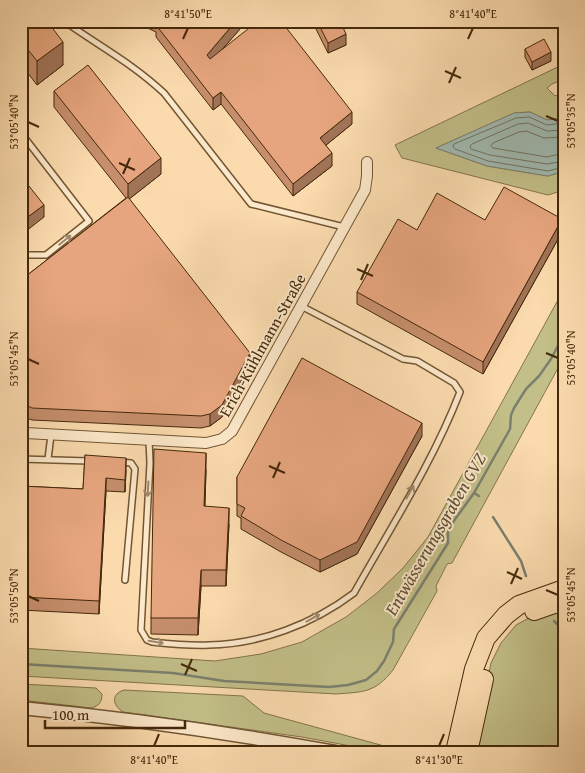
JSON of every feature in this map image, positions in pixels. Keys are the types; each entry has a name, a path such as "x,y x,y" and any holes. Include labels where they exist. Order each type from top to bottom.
{"highway":[{"path":"455,752 474,669 486,638 506,615 519,606 564,589"},
{"path":"468,752 487,666 493,650 504,632 525,615 538,608 554,604 564,604"},
{"path":"473,732 480,752"}],"street":[{"name":"Erich-Kühlmann-Straße","path":"21,431 26,433 206,443 222,439 232,431 365,190 367,162"},
{"path":"21,708 107,716 278,741 335,752"}],"lane":[{"path":"64,21 120,56 164,93 251,204 344,227"},
{"path":"21,133 89,221 46,255 21,255"},
{"path":"149,440 150,463 141,630 147,640 152,642 210,645 235,643 271,635 310,620 354,593 447,424 460,392 454,383 416,361 403,359 300,306"},
{"path":"48,459 51,434"},
{"path":"21,459 97,461"},
{"path":"117,462 131,463 135,469 125,580"}],"shaded area":[{"path":"564,64 564,79 547,88 555,96 564,93 564,118 547,120 530,112 515,113 436,148 487,166 548,176 564,171 564,190 548,195 402,158 395,145"},
{"path":"564,289 564,357 452,563 447,564 436,586 437,591 393,670 380,683 361,692 336,694 21,676 21,648 215,661 261,654 302,642 346,617 377,593 403,568 428,537"},
{"path":"564,609 564,752 482,752 478,740 477,727 491,663 501,643 516,625 540,612"},
{"path":"21,684 96,688 102,694 102,697 98,705 91,708 21,700"},
{"path":"124,690 243,696 264,713 406,752 383,752 302,737 123,712 114,700 117,694"}],"water":[{"path":"530,112 547,120 564,118 564,171 548,176 487,166 436,148 514,113"}],"building":[{"path":"21,21 47,21 63,42 37,61 21,41"},
{"path":"158,21 236,21 207,55 210,59 258,21 281,21 352,112 320,138 332,153 293,184 221,92 213,98 156,25"},
{"path":"317,21 340,21 346,34 328,43"},
{"path":"544,39 551,52 532,62 525,49"},
{"path":"88,65 161,158 128,184 54,91"},
{"path":"21,176 44,205 21,222"},
{"path":"504,187 562,219 483,362 357,292 398,219 417,230 437,193 485,220"},
{"path":"128,197 250,353 222,405 210,414 201,416 32,408 21,402 21,280"},
{"path":"302,358 422,423 357,542 320,560 281,540 241,516 245,508 237,504 237,477"},
{"path":"154,449 206,453 204,506 229,508 226,570 201,570 198,618 151,618"},
{"path":"85,455 126,458 125,480 106,478 99,601 21,597 21,486 83,489"}],"waterway":[{"name":"Entwässerungsgraben GVZ","path":"21,664 173,673 224,681 329,687 348,685 366,680 377,671 384,661 393,642 394,629 448,543 448,529 474,493 510,429 511,415 514,408 526,389 539,376 551,359 564,334"},
{"name":"Entwässerungsgraben GVZ","path":"474,493 479,496"},
{"path":"493,517 521,561 526,576"},
{"path":"554,621 559,626 564,625"}]}
